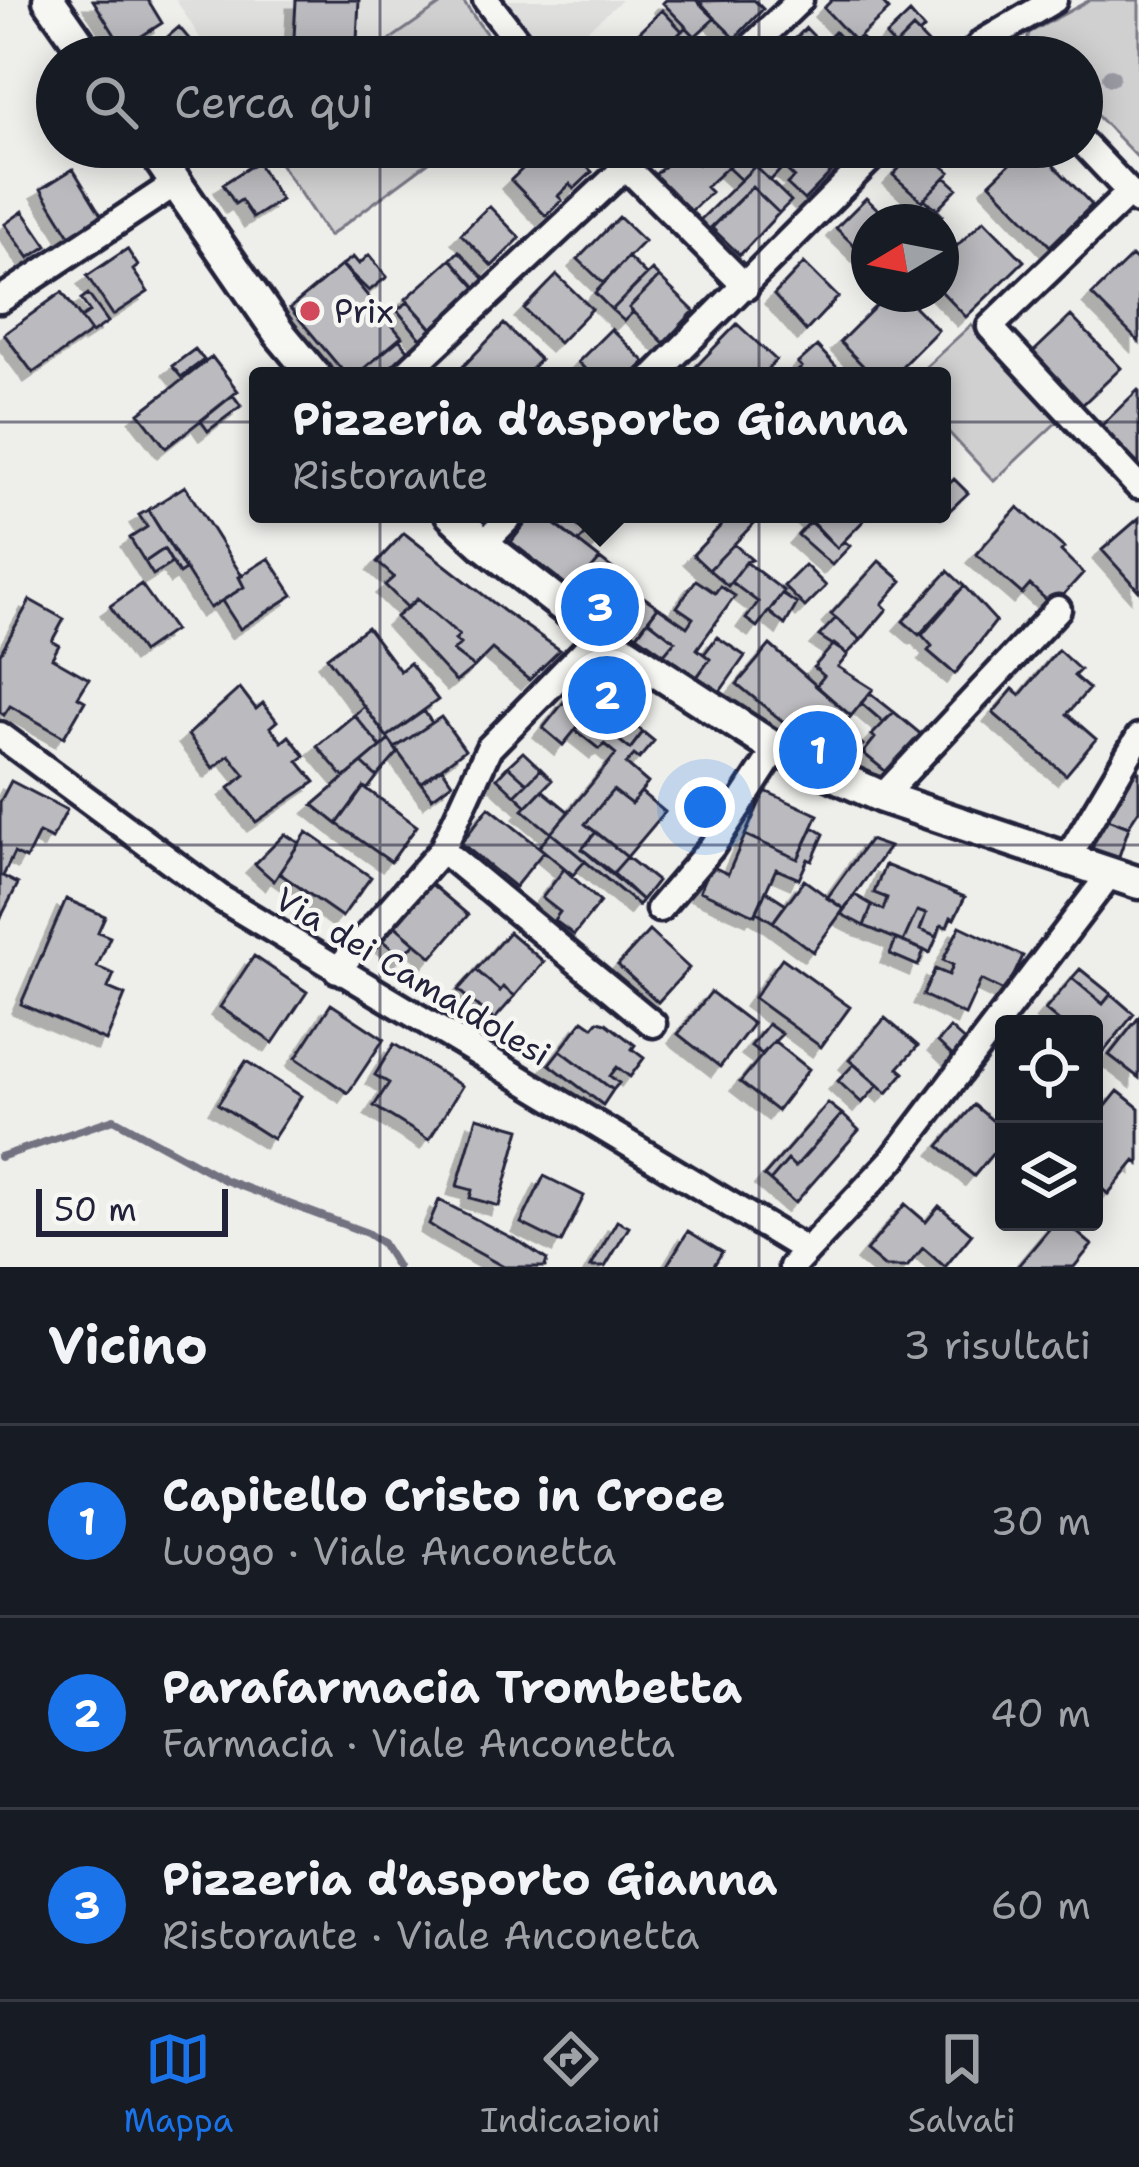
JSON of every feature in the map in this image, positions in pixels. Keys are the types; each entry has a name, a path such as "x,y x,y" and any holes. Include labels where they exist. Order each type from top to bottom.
{"main road":[{"path":"49,0 74,36"},
{"path":"166,168 307,367"},
{"path":"461,523 600,635 776,749 882,796 1125,879"}],"street":[{"path":"486,0 514,36"},
{"path":"763,36 800,0"},
{"path":"1006,36 1054,0"},
{"path":"1103,164 1134,197 990,327 1138,486"},
{"path":"413,367 624,168 746,287"},
{"path":"663,367 862,168"},
{"path":"0,300 176,183"},
{"path":"483,544 504,523"},
{"path":"882,796 1058,610"},
{"path":"337,970 442,850 489,748 600,635"},
{"name":"Via dei Camaldolesi","path":"0,734 222,899 799,1259 892,1160 1125,879"},
{"path":"1066,859 1139,737"},
{"path":"659,909 712,847 776,749"},
{"path":"442,850 653,1024"}],"shaded area":[{"path":"176,0 447,0 395,36 199,36"},
{"path":"447,0 462,0 488,36 395,36"},
{"path":"500,0 622,0 580,36 526,36"},
{"path":"1090,0 1139,0 1139,159 1103,122 1103,36 1029,33"},
{"path":"283,168 421,168 329,236"},
{"path":"971,325 1059,420 994,481 951,435 951,367 926,367"}],"building":[{"path":"93,0 148,0 162,23 142,36 116,36"},
{"path":"296,0 359,0 357,36 294,36"},
{"path":"698,0 715,18 695,36 663,3"},
{"path":"754,0 763,9 733,36 697,1"},
{"path":"832,0 880,0 889,10 860,36 850,36 824,8"},
{"path":"662,10 682,31 677,36 635,36"},
{"path":"910,13 924,29 919,34 913,28 905,36 886,36"},
{"path":"248,168 261,168 281,200 253,218 241,200 235,204 223,184"},
{"path":"523,168 588,168 592,172 574,189 570,184 546,216 511,180"},
{"path":"662,168 727,168 706,187 711,192 690,212 655,175"},
{"path":"728,168 753,168 741,180"},
{"path":"753,168 791,201 779,213 752,187 699,239 690,230"},
{"path":"757,168 782,168 770,181"},
{"path":"784,168 835,168 804,200 787,184 794,177"},
{"path":"900,168 950,172 922,201 893,175"},
{"path":"1005,168 1056,168 1092,205 1050,246 990,183"},
{"path":"73,169 104,220 72,239 41,189"},
{"path":"945,177 957,188 942,204 924,199"},
{"path":"752,187 779,213 740,255 712,228"},
{"path":"489,206 520,238 492,266 461,234"},
{"path":"23,211 47,246 29,258 5,224"},
{"path":"851,213 851,242 836,228"},
{"path":"619,217 644,241 603,283 578,259"},
{"path":"984,220 1024,261 966,317 959,310 959,244"},
{"path":"127,249 138,266 133,270 148,292 113,315 87,276"},
{"path":"459,251 490,285 481,293 451,259"},
{"path":"369,255 387,277 369,291 342,265 353,257 359,264"},
{"path":"1132,256 1139,263 1139,342 1092,295"},
{"path":"628,257 646,275 612,310 595,293"},
{"path":"451,259 481,293 436,333 406,299"},
{"path":"804,263 838,297 806,331 774,295"},
{"path":"342,265 402,337 366,367 339,367 290,308"},
{"path":"652,270 659,277 629,308 633,312 624,321 612,310"},
{"path":"557,275 592,309 559,343 524,309"},
{"path":"659,277 694,311 664,343 629,308"},
{"path":"62,292 91,332 33,373 4,334"},
{"path":"88,294 108,322 92,333 81,318 90,312 81,299"},
{"path":"408,302 433,330 422,340 397,310"},
{"path":"870,312 920,312 938,330 901,367 864,367 840,342"},
{"path":"1071,316 1121,368 1079,408 1029,356"},
{"path":"504,324 540,360 533,367 463,367"},
{"path":"737,324 776,360 769,367 696,367"},
{"path":"611,329 645,362 640,367 583,367 578,362"},
{"path":"399,339 412,355 397,367 366,367"},
{"path":"817,346 837,367 802,367 798,363"},
{"path":"195,349 204,360 181,377 172,366"},
{"path":"212,357 238,391 166,448 139,413"},
{"path":"1139,391 1139,473 1097,430"},
{"path":"233,395 241,406 208,431 201,421"},
{"path":"954,479 968,493 951,509"},
{"path":"185,486 242,576 244,587 210,608 148,510"},
{"path":"1018,507 1064,548 1061,551 1083,573 1053,606 1030,585 1022,594 976,554"},
{"path":"148,510 185,570 179,574 164,549 145,562 130,538 147,527 139,515"},
{"path":"1139,518 1139,591 1102,550"},
{"path":"526,523 554,523 600,559 573,590 511,542"},
{"path":"553,523 574,523 586,534 578,542"},
{"path":"575,523 590,523 604,537 597,544"},
{"path":"590,523 617,523 604,537"},
{"path":"723,523 754,523 709,570 693,555"},
{"path":"811,523 837,548 844,541 850,546 832,565 798,535"},
{"path":"813,523 861,523 837,548"},
{"path":"404,533 560,650 529,680 492,649 474,667 453,651 460,644 455,640 459,635 417,599 408,608 385,585 394,577 377,562"},
{"path":"734,544 752,560 728,586 709,570"},
{"path":"164,549 172,563 153,575 145,562"},
{"path":"269,558 293,595 240,629 222,601 244,587 239,577"},
{"path":"600,559 630,589 610,615 573,590"},
{"path":"879,561 902,581 882,604 887,609 861,640 831,614"},
{"path":"746,562 784,591 757,627 746,619 758,602 731,582"},
{"path":"805,565 826,586 805,607 784,586"},
{"path":"948,571 964,586 919,635 903,621"},
{"path":"696,580 715,593 720,586 735,596 697,649 710,659 697,677 664,654 675,641 648,620 658,607 687,627 693,618 677,607"},
{"path":"141,584 174,630 142,652 110,606"},
{"path":"964,586 996,621 955,674 928,651 932,646 922,635"},
{"path":"638,593 658,607 637,635 618,622"},
{"path":"782,594 797,604 785,625 769,612"},
{"path":"417,599 459,635 455,640 460,644 453,651 474,667 456,682 396,617"},
{"path":"30,600 64,619 52,641 59,645 52,658 89,679 78,697 85,701 64,737 10,706 4,715 0,712 0,654"},
{"path":"836,618 861,640 847,654 819,636"},
{"path":"648,620 675,641 664,654 637,635"},
{"path":"367,627 400,671 410,663 438,700 387,737 327,657"},
{"path":"717,637 745,656 719,693 697,677 710,659 704,654"},
{"path":"834,644 848,655 838,667 873,689 851,716 816,686 824,676 814,667"},
{"path":"770,645 851,716 820,752 737,684"},
{"path":"1058,650 1080,670 1074,676 1089,689 1067,714 1096,739 1066,775 993,713 1013,689 1020,695"},
{"path":"583,678 603,696 563,745 543,728"},
{"path":"240,688 256,709 263,703 277,721 270,727 282,742 289,736 305,756 298,761 315,782 256,822 229,788 245,775 229,755 213,768 188,735"},
{"path":"870,693 894,712 883,722 861,703"},
{"path":"603,696 610,703 595,721 630,749 643,732 654,741 639,759 634,755 626,764 648,783 631,804 613,790 585,824 596,832 582,849 642,900 638,905 551,833 616,754 604,744 599,749 575,730"},
{"path":"610,703 643,732 630,749 595,721"},
{"path":"364,706 389,740 381,747 354,715"},
{"path":"424,711 432,723 395,748 387,737"},
{"path":"894,712 923,736 890,775 863,753 875,738 872,735"},
{"path":"354,715 381,747 344,778 317,746"},
{"path":"441,717 465,750 421,783 395,748"},
{"path":"841,727 863,745 842,771 820,752"},
{"path":"389,740 398,753 377,777 362,763"},
{"path":"523,752 541,769 527,783 508,766"},
{"path":"362,763 377,777 337,824 313,805"},
{"path":"508,766 527,783 515,795 497,778"},
{"path":"442,768 452,783 432,798 421,783"},
{"path":"541,769 552,780 527,806 515,795"},
{"path":"1131,769 1139,772 1139,810 1128,827 1102,817"},
{"path":"11,781 67,810 52,839 39,833 26,859 14,853 3,876 18,884 0,919 0,802"},
{"path":"364,787 417,826 391,862 337,824"},
{"path":"542,790 569,812 551,833 523,810"},
{"path":"613,790 631,804 641,792 665,812 627,857 585,824"},
{"path":"765,791 818,815 798,859 745,835"},
{"path":"489,807 544,851 515,887 461,843"},
{"path":"1102,817 1129,827 1117,862 1091,853"},
{"path":"813,827 824,834 812,861 808,859 799,879 776,869 755,915 700,891 711,866 728,874 745,835 798,859"},
{"path":"307,832 371,877 342,917 279,873"},
{"path":"596,832 627,857 613,873 582,849"},
{"path":"551,833 585,861 573,875 539,847"},
{"path":"285,834 299,843 274,881 255,864"},
{"path":"869,840 889,847 844,909 827,898"},
{"path":"627,857 657,881 642,900 613,873"},
{"path":"885,865 965,897 954,919 947,927 941,925 937,937 920,930 926,914 917,911 903,942 864,926 872,905 883,910 887,898 874,893"},
{"path":"564,869 600,902 574,935 554,920 560,912 542,898"},
{"path":"804,880 844,909 813,952 773,922"},
{"path":"429,882 468,915 432,957 393,924"},
{"path":"766,891 786,904 773,922 757,912"},
{"path":"855,895 872,905 864,926 841,914"},
{"path":"66,899 105,916 98,932 110,937 97,967 114,974 108,988 125,995 106,1041 21,1004"},
{"path":"917,911 926,914 920,930 937,937 930,953 903,942"},
{"path":"393,924 415,943 402,957 379,938"},
{"path":"960,926 1023,956 1006,992 981,980 965,1015 923,995 935,969 949,975 953,965 943,960"},
{"path":"649,931 689,968 658,1002 618,965"},
{"path":"509,932 544,962 515,996 503,987 500,991 476,970"},
{"path":"896,939 924,950 918,966 890,954"},
{"path":"254,956 307,992 273,1043 220,1007"},
{"path":"782,958 850,1007 821,1047 754,998"},
{"path":"1080,969 1111,994 1103,1004 1072,978"},
{"path":"476,970 500,991 503,987 515,996 494,1020 458,990"},
{"path":"1072,978 1103,1004 1111,994 1134,1014 1103,1053 1103,1015 1051,1015 1045,1010"},
{"path":"711,992 753,1024 720,1067 678,1034"},
{"path":"331,1004 384,1039 348,1093 296,1058"},
{"path":"1139,1017 1139,1078 1109,1055"},
{"path":"885,1018 918,1046 898,1068 904,1073 887,1093 849,1060"},
{"path":"583,1020 593,1027 598,1021 606,1023 644,1058 630,1077 617,1067 610,1076 619,1083 613,1090 560,1050"},
{"path":"768,1024 782,1034 762,1054 751,1046"},
{"path":"950,1028 969,1045 956,1059 938,1042"},
{"path":"774,1041 809,1069 777,1111 740,1082"},
{"path":"394,1044 462,1086 429,1140 374,1106 389,1083 375,1075"},
{"path":"560,1050 613,1090 603,1105 549,1064"},
{"path":"246,1061 301,1096 273,1139 218,1104"},
{"path":"854,1064 878,1085 862,1103 838,1081"},
{"path":"1118,1091 1139,1108 1139,1164 1135,1161 1108,1194 1103,1190 1103,1110"},
{"path":"828,1103 842,1114 795,1167 788,1160 770,1181 764,1176"},
{"path":"974,1105 995,1122 995,1151 974,1176 939,1146"},
{"path":"842,1114 859,1130 795,1203 770,1181 788,1160 795,1167"},
{"path":"477,1117 520,1129 499,1206 470,1198 472,1190 457,1186"},
{"path":"544,1176 584,1196 561,1243 521,1223"},
{"path":"439,1200 520,1242 547,1260 545,1267 504,1267 446,1235 429,1224"},
{"path":"905,1204 926,1222 939,1206 972,1234 945,1267 923,1248 907,1267 885,1267 866,1251"},
{"path":"617,1221 629,1227 605,1267 591,1267"},
{"path":"688,1231 722,1252 713,1267 666,1267"},
{"path":"1047,1231 1076,1231 1092,1245 1074,1267 1017,1267"}],"waterway":[{"path":"0,1157 114,1119 225,1180 367,1233 382,1243 397,1267"}],"place":[{"name":"Prix","path":"310,311"},
{"name":"Pizzeria d'asporto Gianna","path":"600,607"},
{"name":"Parafarmacia Trombetta","path":"607,695"},
{"name":"Capitello Cristo in Croce","path":"818,750"}]}
